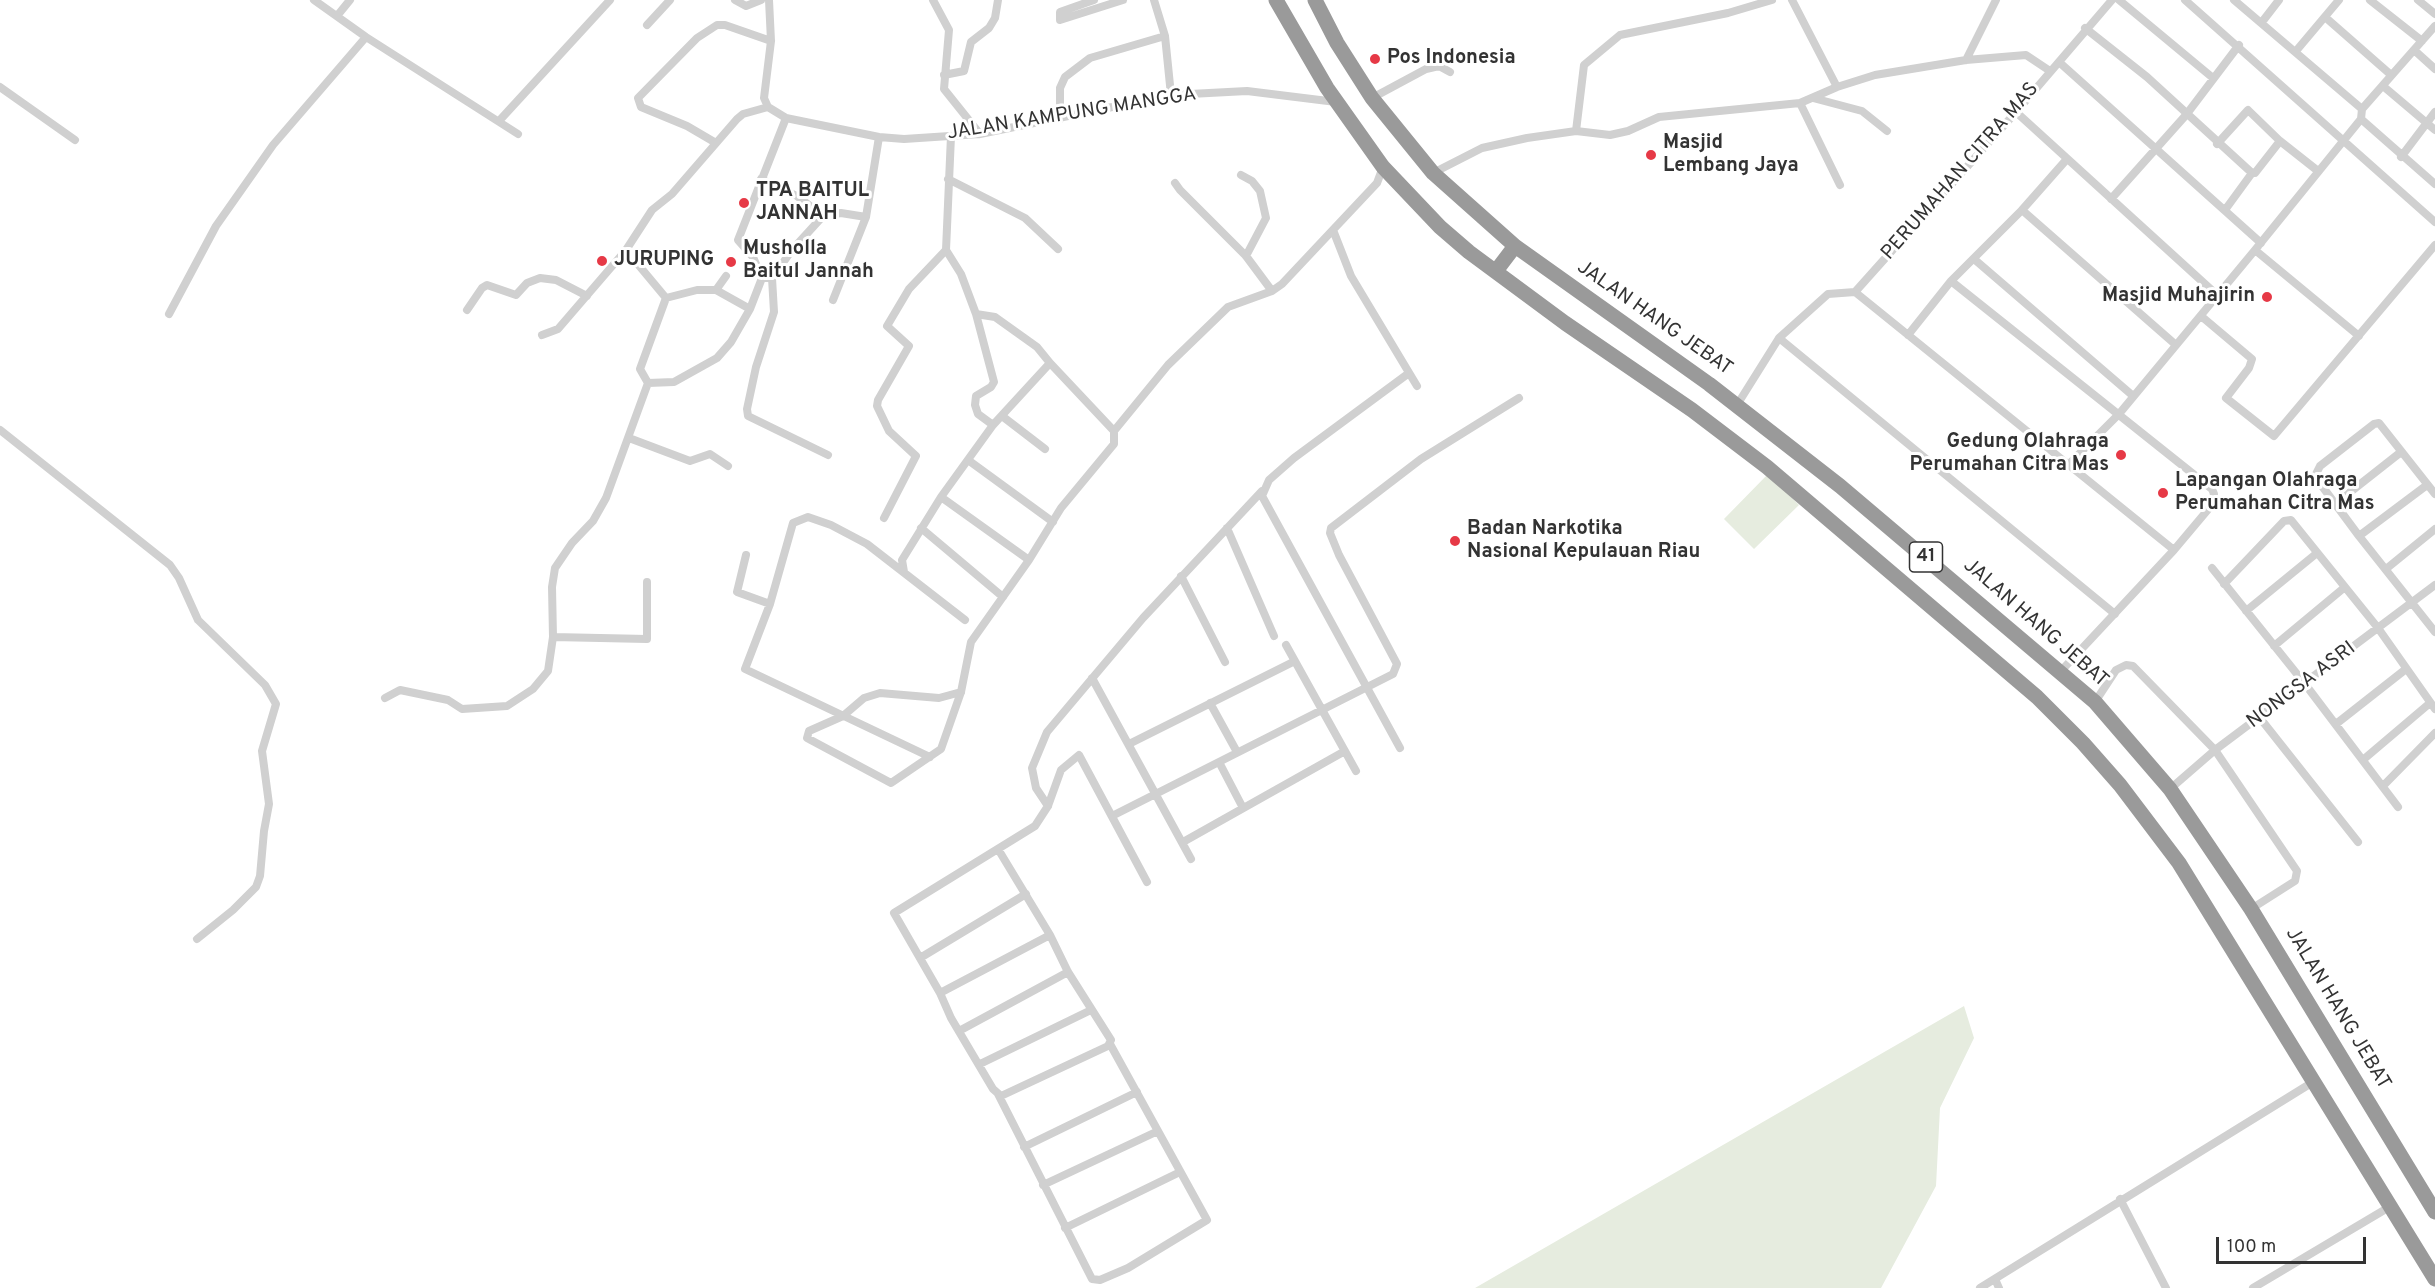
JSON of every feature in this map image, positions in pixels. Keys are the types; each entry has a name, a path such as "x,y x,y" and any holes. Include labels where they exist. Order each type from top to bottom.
{"highway":[{"path":"1276,0 1336,102 1383,167 1440,227 1564,323 1692,410 1767,467 2043,702 2120,785 2180,864 2435,1279"},
{"name":"JALAN HANG JEBAT","path":"1315,0 1337,43 1372,98 1433,173 1515,246 1737,405 1840,486 2095,702 2170,789 2251,909 2435,1212"},
{"path":"1496,271 1515,246"}],"street":[{"path":"314,0 366,37 518,134"},
{"path":"337,16 350,0"},
{"path":"499,121 610,0"},
{"path":"647,24 670,0"},
{"path":"735,0 746,6 761,0"},
{"path":"542,335 555,332 626,250 652,210 672,194 743,114 768,107 764,98 771,41 769,0"},
{"path":"933,0 949,30 944,75 946,93 980,134"},
{"path":"944,75 964,71 971,42 989,28 997,14 998,0"},
{"path":"1094,0 1060,12 1059,20 1123,0"},
{"path":"1155,0 1165,36 1171,95"},
{"path":"1576,131 1584,65 1620,35 1728,13 1772,0"},
{"path":"1792,0 1837,87"},
{"path":"1966,60 1996,0"},
{"name":"PERUMAHAN CITRA MAS","path":"1855,292 2016,112 2085,28 2112,0"},
{"path":"2119,0 2212,78"},
{"path":"2185,0 2239,45 2342,141 2435,222"},
{"path":"2234,0 2362,109"},
{"path":"2262,22 2279,0"},
{"path":"2296,51 2339,0"},
{"path":"2370,0 2422,41"},
{"path":"2418,0 2435,14"},
{"path":"2325,17 2391,74"},
{"path":"716,144 687,126 641,107 638,98 697,38 717,25 725,25 771,41"},
{"path":"2070,464 2119,414 2132,395 2201,316 2216,294 2361,119 2362,109 2435,26"},
{"path":"2085,28 2147,77 2217,144 2252,173"},
{"path":"1060,119 1060,88 1065,77 1090,58 1165,36"},
{"path":"169,314 216,226 273,145 366,37"},
{"path":"2111,199 2186,115 2239,45"},
{"path":"2414,50 2435,69"},
{"path":"1433,173 1482,148 1527,138 1576,131 1610,135 1628,131 1659,117 1800,103 1837,87 1875,75 1966,60 2026,55 2050,70"},
{"path":"2059,62 2225,210 2258,246 2359,336"},
{"path":"1372,98 1426,69 1439,66 1450,72"},
{"path":"2383,86 2435,130"},
{"path":"0,87 75,140"},
{"name":"JALAN KAMPUNG MANGGA","path":"768,107 786,118 879,137 904,139 980,134 1171,95 1247,91 1336,102"},
{"path":"1812,98 1862,111 1887,131"},
{"path":"1800,103 1840,185"},
{"path":"2217,144 2248,110 2280,141 2318,171"},
{"path":"2016,112 2216,294"},
{"path":"2401,157 2435,112"},
{"path":"786,118 738,240 767,278 774,312 754,377 747,409 748,416 828,455"},
{"path":"2361,119 2401,157 2435,184"},
{"path":"951,136 946,250 961,274 976,314 994,382 991,387 976,396 975,405 978,414 993,425"},
{"path":"833,300 866,217 879,137"},
{"path":"2225,210 2252,173 2255,173 2280,141"},
{"path":"1908,335 1951,281 2022,210 2067,159"},
{"path":"1113,430 1168,365 1227,307 1272,291 1377,183 1383,167"},
{"path":"1241,175 1252,181 1260,191 1266,218 1246,256"},
{"path":"761,179 797,196 823,216"},
{"path":"948,179 1025,218 1059,249"},
{"path":"1175,183 1246,256 1272,291"},
{"path":"2022,210 2176,345"},
{"path":"648,383 674,382 717,358 731,342 767,278 823,216 841,213 866,217"},
{"path":"1333,230 1351,276 1417,386"},
{"path":"2201,316 2252,359 2249,368 2225,397 2273,436 2435,245"},
{"path":"626,250 666,298"},
{"path":"884,518 916,456 890,431 878,406 878,400 909,346 886,326 909,289 946,250"},
{"path":"1974,259 2132,395"},
{"path":"717,290 726,276"},
{"path":"467,310 487,285 516,295 528,283 540,278 556,280 587,296"},
{"path":"1951,281 2212,489 2214,494 2211,506 2174,550 2061,671"},
{"path":"666,298 697,290 717,290 750,309"},
{"path":"1737,405 1779,338 1828,294 1855,292 2174,550"},
{"path":"385,698 400,690 448,700 462,709 507,706 533,689 548,671 553,637 552,587 555,568 572,543 594,521 629,438 648,383 640,369 666,298"},
{"path":"961,692 939,698 880,693 864,698 843,716 809,731 807,738 891,783 941,749 961,692 971,642 1073,493 1112,450 1115,439 1113,430 1037,347 995,316 976,314"},
{"path":"1779,338 2115,614"},
{"path":"904,572 902,560 941,497 993,425 1050,363"},
{"path":"1048,806 1036,788 1032,768 1047,732 1092,678 1181,576 1262,491 1269,480 1293,458 1409,373"},
{"path":"1112,816 1393,674 1397,664 1339,555 1329,533 1331,528 1421,459 1519,398"},
{"path":"1002,416 1045,449"},
{"path":"2435,494 2381,424 2376,423 2320,466 2316,478 2435,632"},
{"path":"0,430 170,565 198,620 265,685 276,704 262,751 269,804 260,876 256,887 233,910 196,939"},
{"path":"629,438 690,461 710,454 728,466"},
{"path":"2335,504 2401,452"},
{"path":"968,460 1053,522"},
{"path":"2359,536 2427,485"},
{"path":"1262,491 1262,496 1400,748"},
{"path":"941,497 1029,560"},
{"path":"930,757 745,670 770,604 793,523 808,517 831,525 867,544 965,620"},
{"path":"2224,584 2284,521 2291,520 2378,628 2432,706 2364,759"},
{"path":"921,528 1003,597"},
{"path":"1227,528 1274,636"},
{"path":"2386,569 2435,529"},
{"path":"2246,611 2317,553"},
{"path":"746,555 737,592 770,604"},
{"path":"2212,568 2364,759 2398,807"},
{"path":"1181,576 1225,662"},
{"path":"553,637 647,639 646,582"},
{"name":"NONGSA ASRI","path":"2170,789 2215,750 2435,585"},
{"path":"2274,646 2345,587"},
{"path":"1286,645 1356,771"},
{"path":"1129,744 1295,661"},
{"path":"2095,702 2116,670 2126,665 2133,666 2215,750 2297,871 2295,881 2251,909"},
{"path":"2336,724 2406,669"},
{"path":"1092,678 1191,859"},
{"path":"1210,703 1238,752"},
{"path":"2260,718 2358,842"},
{"path":"2383,786 2435,733"},
{"path":"1183,842 1345,751"},
{"path":"998,849 1050,935 1068,972 1110,1038 1110,1044 1207,1220 1128,1268 1100,1280 1092,1279 998,1094 959,1030 894,913 1035,826 1048,806 1061,770 1079,755 1148,882"},
{"path":"1218,762 1243,808"},
{"path":"920,958 1026,894"},
{"path":"940,993 1050,935"},
{"path":"959,1030 1068,972"},
{"path":"980,1064 1092,1010"},
{"path":"998,1094 1005,1096 1110,1044"},
{"path":"1980,1288 2120,1199 2313,1082"},
{"path":"1024,1147 1137,1092"},
{"path":"1043,1185 1158,1131"},
{"path":"1065,1228 1180,1172"},
{"path":"2120,1199 2166,1288"},
{"path":"2253,1288 2391,1206"},
{"path":"1995,1279 1999,1288"}],"shaded area":[{"path":"1768,474 1799,505 1754,549 1724,519"},
{"path":"1964,1006 1974,1038 1940,1108 1936,1186 1881,1288 1475,1288"}],"place":[{"name":"Pos Indonesia","path":"1375,59"},
{"name":"Masjid Lembang Jaya","path":"1651,155"},
{"name":"TPA BAITUL JANNAH","path":"744,203"},
{"name":"JURUPING","path":"602,261"},
{"name":"Musholla Baitul Jannah","path":"731,262"},
{"name":"Masjid Muhajirin","path":"2267,297"},
{"name":"Gedung Olahraga Perumahan Citra Mas","path":"2121,455"},
{"name":"Lapangan Olahraga Perumahan Citra Mas","path":"2163,493"},
{"name":"Badan Narkotika Nasional Kepulauan Riau","path":"1455,541"}]}
